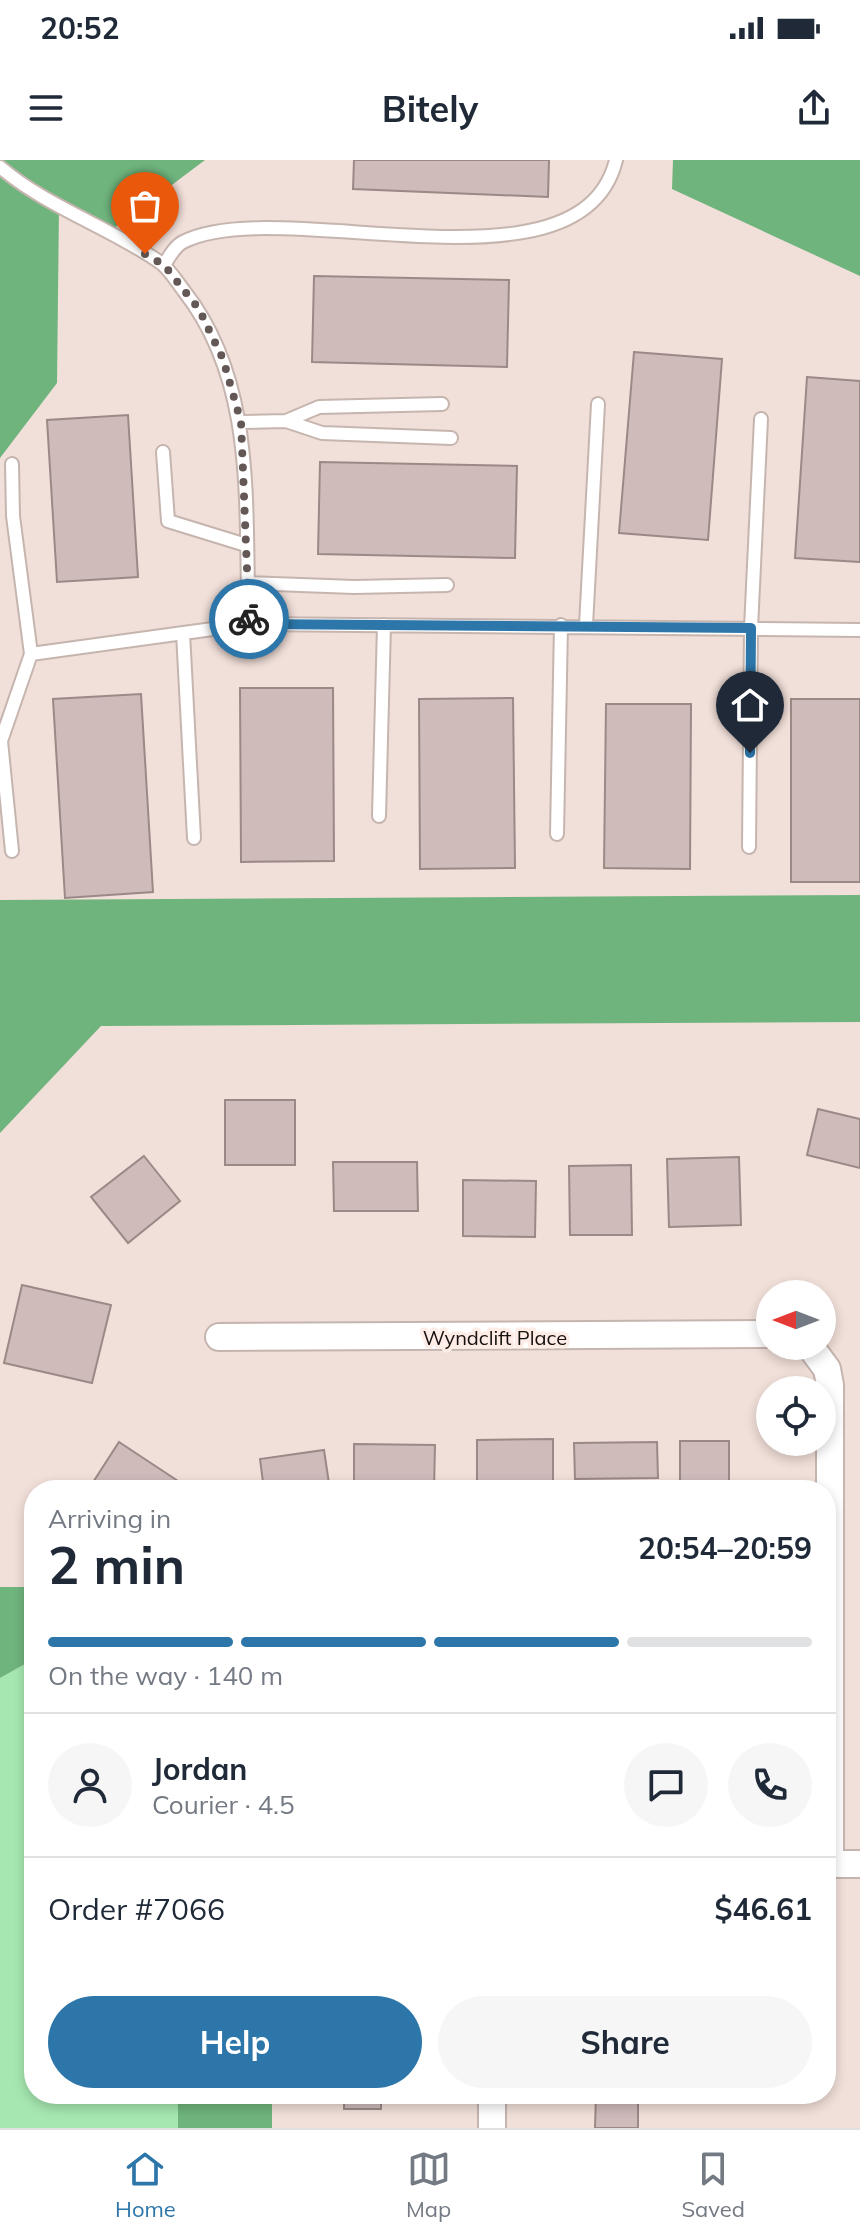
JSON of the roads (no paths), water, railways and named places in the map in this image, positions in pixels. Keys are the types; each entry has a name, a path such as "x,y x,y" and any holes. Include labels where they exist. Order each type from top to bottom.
{"street":[{"name":"Wyndclift Place","path":"219,1337 756,1334"},
{"path":"820,1360 827,1369 830,1385 830,1480"},
{"path":"836,1864 860,1864"},
{"path":"492,2104 492,2128"}],"lane":[{"path":"164,265 180,243 210,232 245,229 393,236 503,233 556,226 587,208 610,181 616,160"},
{"path":"0,167 22,186 164,265 199,309 223,359 241,422 249,624"},
{"path":"286,421 319,407 442,404"},
{"path":"586,625 598,404"},
{"path":"749,847 751,628 761,419"},
{"path":"241,422 286,421 322,433 451,438"},
{"path":"163,452 168,521 246,545"},
{"path":"12,464 13,516 31,654 1,741 12,851"},
{"path":"247,583 354,587 447,585"},
{"path":"31,654 249,624 860,630"},
{"path":"379,816 384,625"},
{"path":"557,834 561,625"},
{"path":"183,633 194,838"}]}
